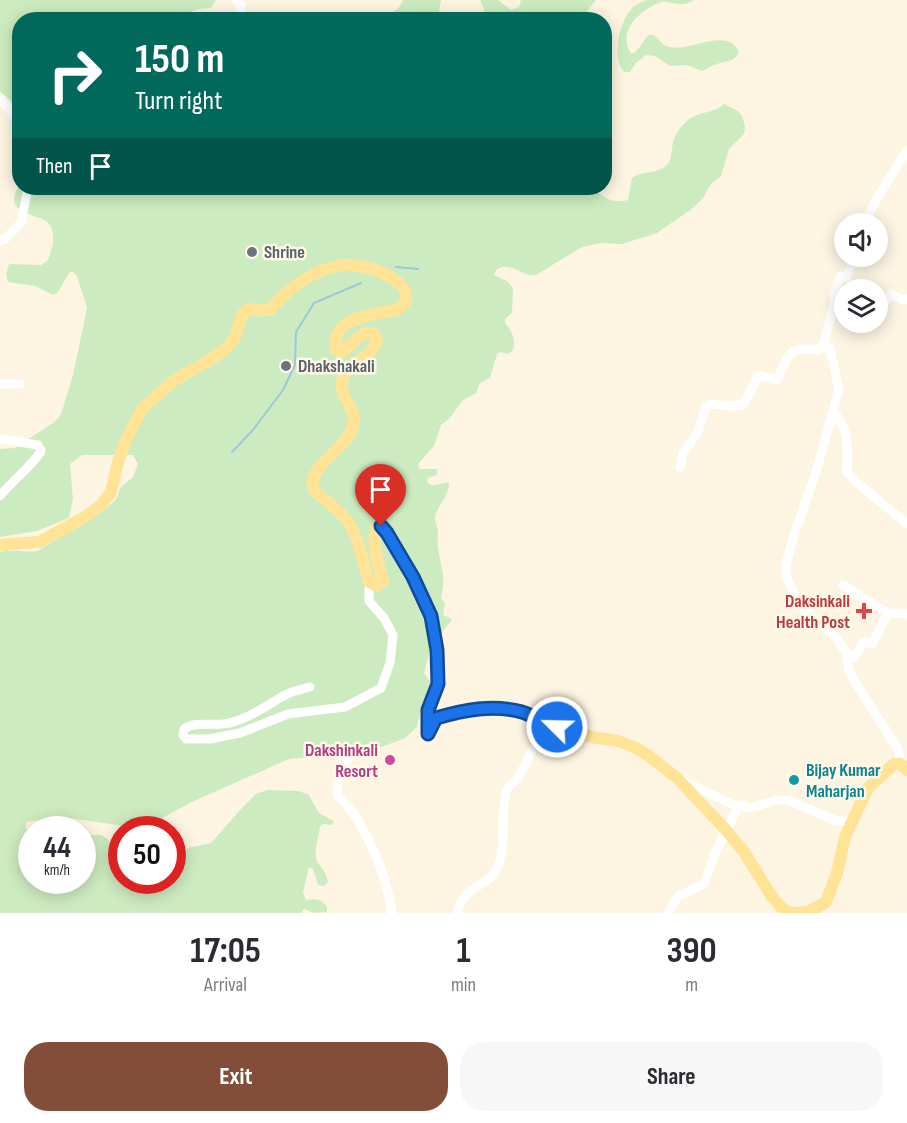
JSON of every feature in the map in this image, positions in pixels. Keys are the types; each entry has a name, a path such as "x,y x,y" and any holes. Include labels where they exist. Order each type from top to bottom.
{"main road":[{"path":"0,545 39,542 93,512 111,492 126,440 142,409 150,400 172,381 228,347 247,309 269,310 287,292 306,280 334,267 353,265 387,276 402,286 407,296 400,308 355,318 345,325 338,335 335,346 340,352 345,351 353,341 365,333 374,334 377,343 372,351 352,364 342,379 342,387 352,411 354,425 346,440 318,470 312,483 314,490 342,515 348,524 362,557 369,582 378,586 383,581 377,566 374,536 376,528 381,526 413,577 431,616 437,650 438,684 428,710 428,734 436,718 466,710 510,709 557,727 634,747 677,778 744,852 783,912 794,913 808,912 826,902 837,873 846,837 868,788 894,764 904,767"}],"street":[{"path":"0,98 12,112"},
{"path":"870,213 907,151"},
{"path":"0,240 5,239 21,222 27,195"},
{"path":"840,279 841,276 846,278 850,267"},
{"path":"888,298 891,294 906,300"},
{"path":"822,348 834,306"},
{"path":"680,467 683,453 698,432 705,408 709,404 733,406 744,404 757,378 760,376 777,380 791,353 797,349 830,348 839,390 794,535 786,564 786,577 805,610 836,637 847,654 848,668 852,677 898,749 904,767"},
{"path":"0,384 21,384"},
{"path":"833,412 843,422 847,437 847,472 907,524"},
{"path":"0,440 38,446 41,451 38,457 11,482 0,496"},
{"path":"310,687 289,693 258,712 229,723 188,726 184,729 183,735 186,739 210,739 240,733 288,714 345,707 381,688 390,663 393,635 384,618 369,601 369,582"},
{"path":"843,585 888,613 907,614"},
{"path":"847,654 854,657 864,642 872,644 888,613"},
{"path":"457,913 462,898 474,886 490,879 498,867 507,788 518,776 533,749"},
{"path":"348,759 337,784 338,796 350,808 377,859 392,913"},
{"path":"677,778 736,806 742,805 749,808 777,800 788,800 834,820 852,822"},
{"path":"668,913 678,896 704,884 715,853 736,812 736,806"}],"green space":[{"path":"0,0 216,0 211,8 192,12 12,12 12,102 0,91"},
{"path":"403,0 441,0 439,12 392,12 398,9"},
{"path":"480,0 498,0 511,10 519,7 521,0 596,0 586,12 484,12"},
{"path":"646,0 694,0 684,4 661,2 639,15 627,36 627,44 631,53 636,51 649,35 656,36 664,45 674,48 722,40 735,45 739,52 732,59 702,71 687,65 670,66 655,56 646,55 630,72 624,72 618,57 618,39 628,13 633,7"},
{"path":"724,104 738,111 745,126 744,134 729,149 721,176 710,185 704,197 693,208 657,233 622,244 600,243 582,247 536,275 503,267 497,269 494,275 507,281 513,288 512,313 505,319 505,323 513,335 513,350 508,354 500,352 497,354 490,378 480,383 476,393 463,400 449,419 441,425 434,446 418,464 420,469 437,469 437,475 428,478 427,482 430,484 449,483 447,493 435,518 443,577 441,598 445,604 443,615 452,620 431,646 424,673 430,681 431,688 417,727 405,738 362,753 289,759 166,816 108,816 108,824 96,822 96,816 18,816 18,894 96,894 96,835 98,835 104,836 108,840 108,894 186,894 186,849 211,843 256,794 267,790 299,791 309,795 319,813 334,821 332,825 323,824 320,827 316,850 317,861 328,882 324,886 318,885 313,869 309,867 303,892 306,900 315,899 322,902 327,907 327,912 314,913 304,909 301,913 0,913 0,552 37,551 101,513 116,500 120,488 133,477 138,464 133,455 82,455 70,464 73,499 69,518 37,531 0,537 0,449 15,448 59,418 73,375 87,308 77,276 72,271 58,292 53,295 35,286 8,282 6,274 9,264 41,265 48,260 53,242 53,233 49,224 18,208 15,203 15,195 601,195 623,201 628,200 632,178 666,166 678,131 690,118"}],"waterway":[{"path":"396,267 418,269"},
{"path":"232,452 253,430 283,390 295,365 296,332 314,303 361,283"}],"place":[{"name":"Shrine","path":"252,252"},
{"name":"Dhakshakali","path":"286,366"},
{"name":"Daksinkali Health Post","path":"864,611"},
{"name":"Dakshinkali Resort","path":"390,760"},
{"name":"Bijay Kumar Maharjan","path":"794,780"}],"route":[{"path":"381,526 413,577 431,616 437,650 438,684 427,714 428,734 436,718 466,710 510,709 557,727"}]}
